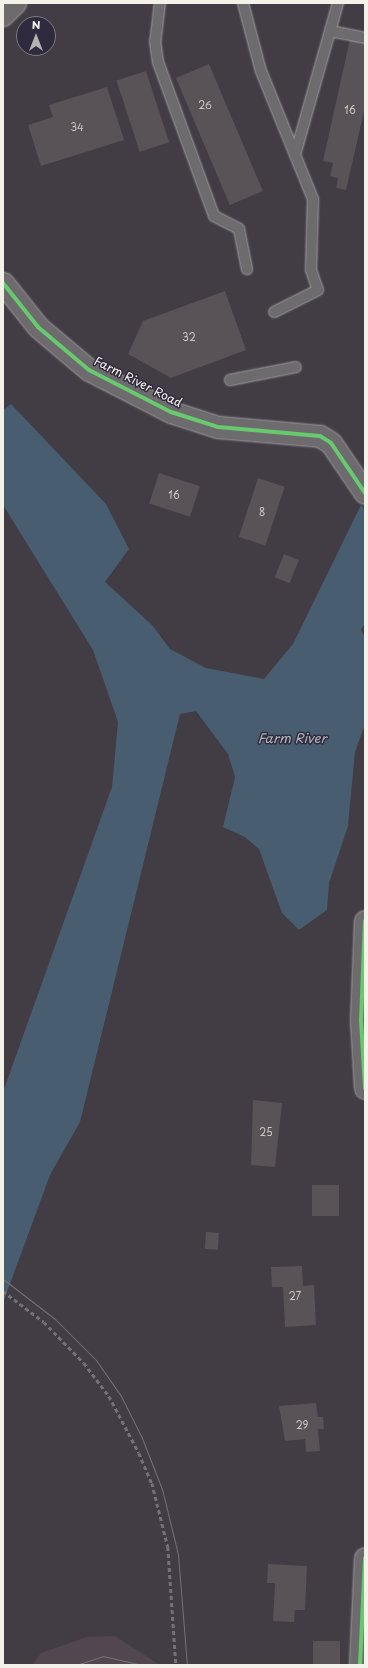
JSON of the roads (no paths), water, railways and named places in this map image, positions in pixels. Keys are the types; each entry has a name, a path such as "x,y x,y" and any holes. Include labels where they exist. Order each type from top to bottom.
{"main road":[{"path":"3,15 15,3"}],"street":[{"name":"Farm River Road","path":"3,283 38,327 89,370 171,412 218,427 320,436 331,443 365,493"},
{"path":"365,921 361,1020 365,1088"},
{"path":"360,1665 365,1558"}],"lane":[{"path":"160,3 155,41 158,62 214,216 239,229 247,269"},
{"path":"243,3 262,71 313,199 311,270 318,290 274,312"},
{"path":"295,155 338,3"},
{"path":"330,31 365,38"},
{"path":"230,380 296,367"}],"water":[{"name":"Farm River","path":"11,404 106,504 129,549 105,582 152,625 170,649 206,668 264,679 293,644 361,505 365,510 365,623 361,630 365,637 365,724 355,752 348,826 329,883 327,910 299,930 282,913 259,849 245,837 223,827 235,777 228,754 196,711 180,714 80,1122 50,1175 3,1303 3,1092 112,787 118,722 93,650 3,505 3,410"}],"tram line":[{"path":"3,1279 55,1319 96,1360 121,1396 142,1438 162,1489 178,1554 187,1665"},
{"path":"76,1665 103,1656 142,1665"}]}
